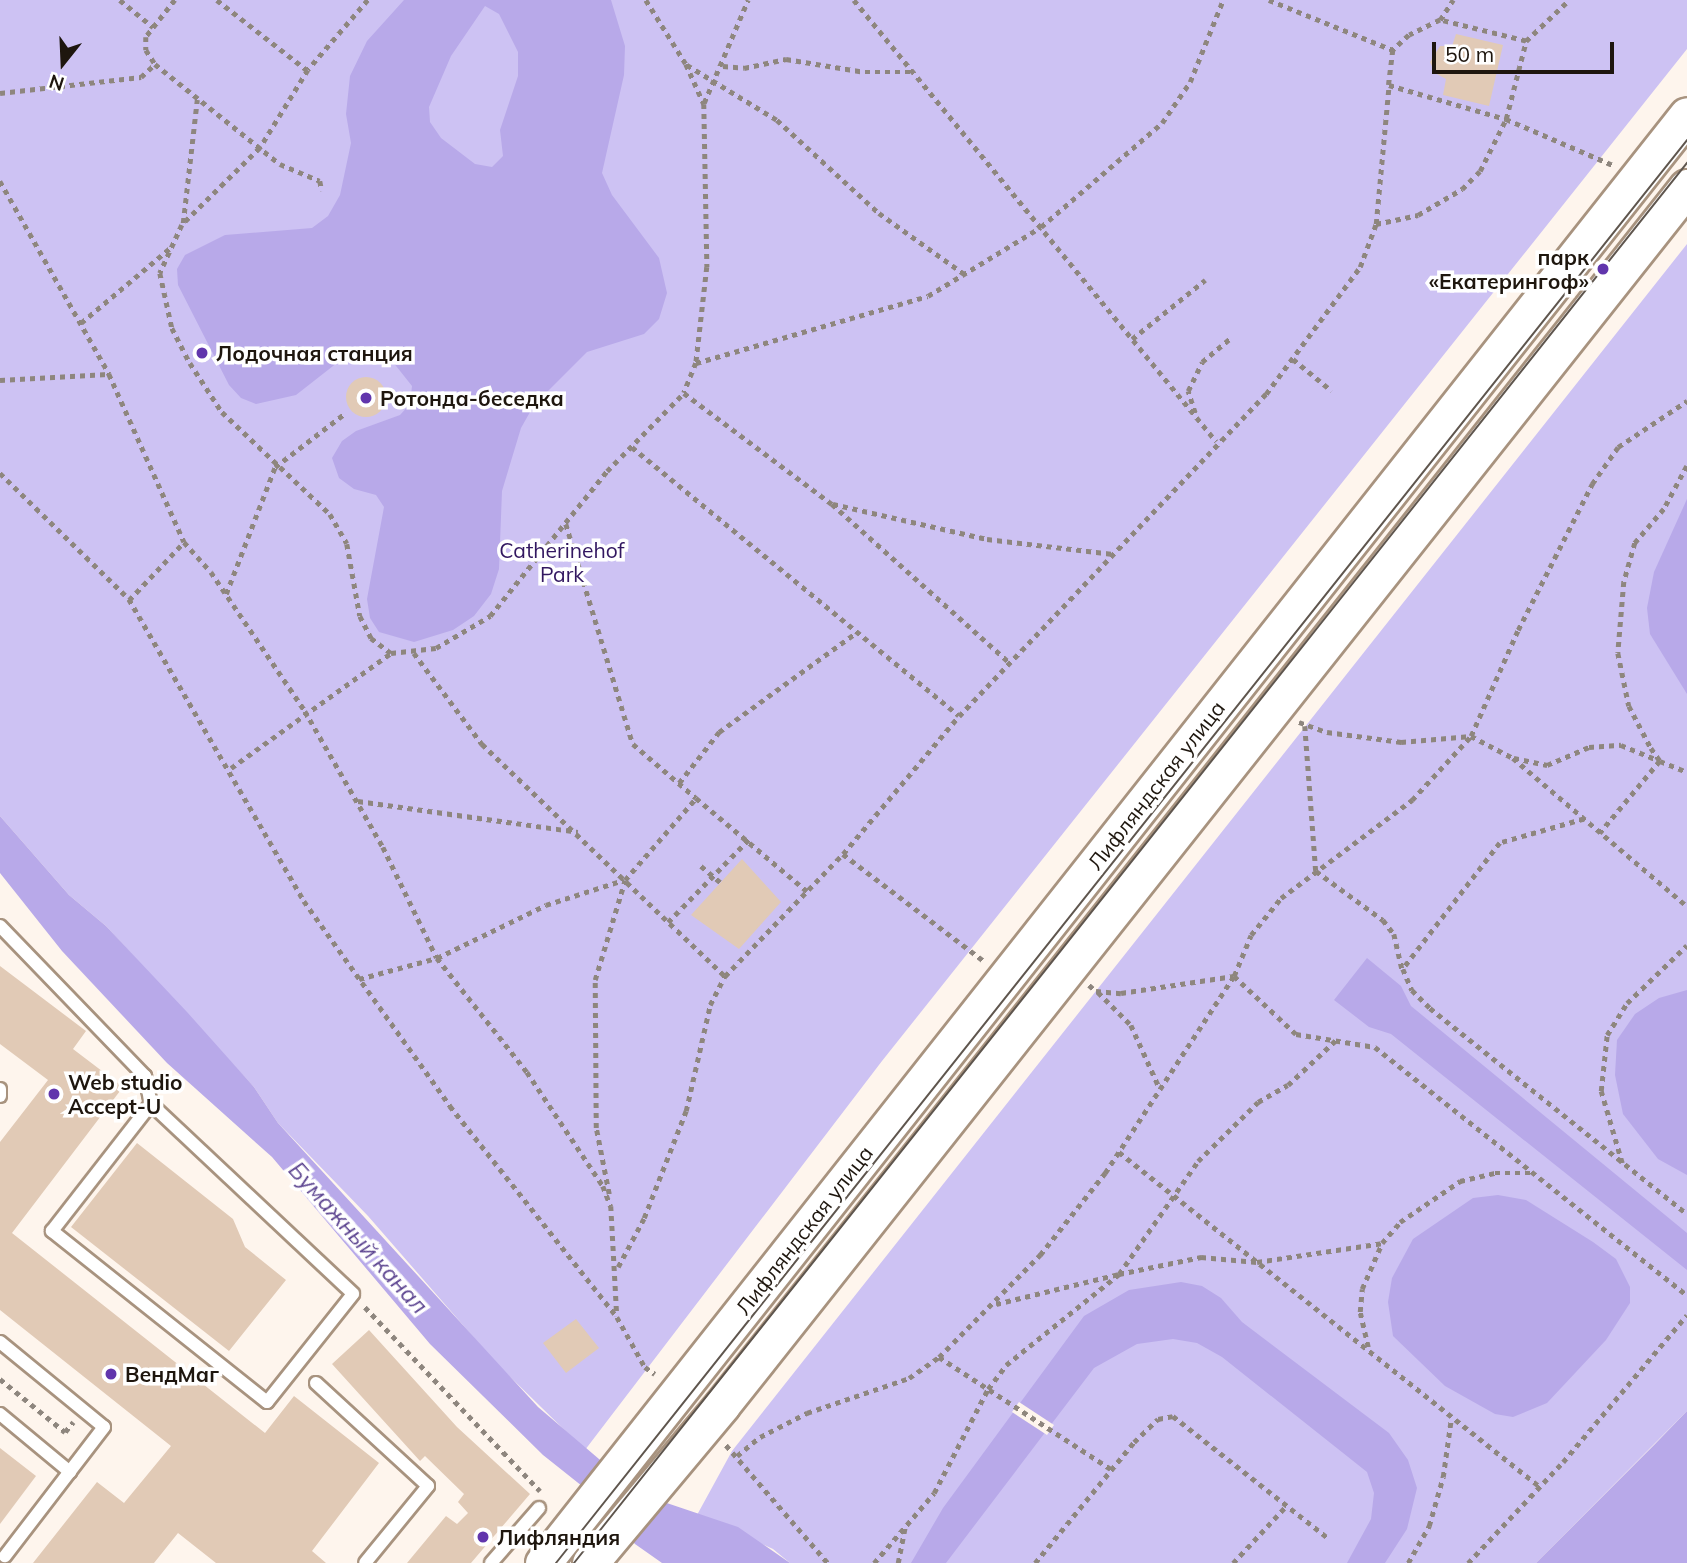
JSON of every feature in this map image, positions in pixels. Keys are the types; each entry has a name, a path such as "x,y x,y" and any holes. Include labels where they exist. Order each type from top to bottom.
{"street":[{"name":"Лифляндская улица","path":"587,1547 629,1458 686,1379 1687,115"},
{"name":"Лифляндская улица","path":"587,1547 656,1480 722,1405 1687,187"},
{"path":"543,1563 587,1547"}],"lane":[{"path":"0,926 145,1076 151,1104 352,1294 267,1402 52,1231 151,1104"},
{"path":"0,1089 0,1096"},
{"path":"0,1342 104,1427 5,1556"},
{"path":"316,1383 428,1486 365,1563"},
{"path":"0,1414 70,1472"},
{"path":"491,1563 539,1508"}],"path":[{"path":"120,0 153,27"},
{"path":"217,0 308,71"},
{"path":"368,0 308,71 260,148 182,225 160,273 172,328 222,412 275,467 330,514 347,544 360,616 371,638 391,653"},
{"path":"231,768 305,711 391,653 415,653 463,635 490,616 607,471 684,393 696,363 707,267 704,104 686,64 646,0"},
{"path":"704,104 723,66 748,0"},
{"path":"854,0 1216,441"},
{"path":"696,363 928,296 967,276 1041,227 1162,123 1190,82 1223,0"},
{"path":"1269,0 1393,50"},
{"path":"618,1267 644,1218 686,1111 710,1006 725,976 843,854 959,716 1114,554 1216,441 1266,394 1293,359 1360,267 1376,224 1393,50 1409,35 1440,20 1453,0"},
{"path":"1376,224 1418,215 1462,189 1480,171 1506,119 1527,41 1569,0"},
{"path":"173,1 146,37 146,50 155,64 280,164 320,181 322,191"},
{"path":"1440,20 1527,41"},
{"path":"723,66 744,68 786,59 864,72 913,72"},
{"path":"0,93 141,77 155,64"},
{"path":"686,64 777,120 879,214 967,276"},
{"path":"1389,85 1506,119 1604,158 1618,169"},
{"path":"182,225 197,99"},
{"path":"0,181 109,374 184,542 226,595 305,711 357,801 437,958 527,1072 603,1186 611,1207"},
{"path":"81,323 171,247"},
{"path":"1132,339 1205,280"},
{"path":"1196,417 1188,391 1202,362 1231,338"},
{"path":"1293,359 1332,391"},
{"path":"0,380 109,374"},
{"path":"684,393 832,504 1010,663"},
{"path":"737,1456 760,1437 796,1419 909,1378 939,1357 996,1304 1040,1255 1119,1152 1234,976 1251,935 1281,898 1412,800 1471,736 1518,630 1592,484 1618,447 1687,401"},
{"path":"226,595 275,467 344,414"},
{"path":"632,447 959,716"},
{"path":"1660,761 1629,706 1618,653 1624,582 1635,543 1664,509 1687,466"},
{"path":"0,473 129,600 231,768 304,901 450,1106 617,1317 645,1367 662,1378"},
{"path":"832,504 987,539 1114,554"},
{"path":"566,524 633,744 749,839 807,891"},
{"path":"129,600 184,542"},
{"path":"679,783 719,732 857,632"},
{"path":"415,653 482,744 525,788 579,832 725,976"},
{"path":"1293,717 1304,725 1401,742 1471,736 1513,758 1687,906"},
{"path":"1304,725 1316,871 1383,920 1394,934 1403,969 1412,990 1430,1008 1687,1214"},
{"path":"1513,758 1547,765 1589,747 1621,746 1687,772"},
{"path":"1600,833 1660,761"},
{"path":"617,1317 618,1267 611,1207 596,1128 594,980 625,880 696,798"},
{"path":"357,801 579,832"},
{"path":"1403,969 1500,843 1584,819"},
{"path":"668,922 749,839"},
{"path":"843,854 987,964"},
{"path":"701,866 721,883"},
{"path":"359,979 437,958 546,905 625,880"},
{"path":"1622,1164 1601,1091 1608,1035 1627,1003 1687,945"},
{"path":"1096,991 1121,993 1234,976"},
{"path":"1234,976 1296,1034 1337,1038 1375,1047 1530,1174 1687,1295"},
{"path":"1084,982 1131,1025 1160,1090"},
{"path":"874,1563 934,1493 988,1389 1006,1365 1044,1331 1118,1274 1174,1194 1230,1127 1258,1102 1288,1086 1337,1038"},
{"path":"1119,1152 1368,1348 1451,1419 1539,1486"},
{"path":"1368,1348 1360,1312 1362,1289 1382,1242 1424,1202 1460,1181 1495,1173 1530,1174"},
{"path":"996,1304 1201,1257 1257,1262 1382,1242"},
{"path":"352,1294 532,1482"},
{"path":"1468,1563 1539,1486 1687,1315"},
{"path":"939,1357 1111,1469"},
{"path":"0,1379 65,1432"},
{"path":"1035,1563 1111,1469 1158,1419 1173,1416 1327,1537"},
{"path":"1408,1563 1430,1526 1443,1477 1451,1419"},
{"path":"719,1437 828,1563"},
{"path":"1233,1563 1287,1505"},
{"path":"898,1563 905,1525"}],"green space":[{"name":"Catherinehof Park","path":"0,0 1687,0 1687,49 882,1061 585,1450 496,1363 368,1216 278,1123 254,1087 106,926 69,895 0,816"},
{"path":"1687,244 1687,1411 1536,1563 790,1563 773,1549 697,1515 732,1451"}],"water":[{"path":"404,0 611,0 625,46 624,75 602,173 612,195 659,258 667,293 659,319 644,334 587,352 534,405 521,428 502,491 499,569 491,594 474,616 453,630 414,642 379,632 370,618 367,599 384,507 376,495 354,489 339,478 332,458 342,441 356,431 400,415 410,404 412,386 385,352 370,346 356,348 296,395 256,404 241,398 229,385 178,285 177,269 185,255 225,235 312,228 328,216 340,195 351,143 346,114 350,76 367,41","holes":["485,6 499,14 518,52 518,76 500,130 503,156 492,167 475,164 441,138 430,122 429,107 451,56"]},
{"path":"1687,499 1687,694 1650,634 1647,608 1654,572"},
{"name":"Бумажный канал","path":"0,816 69,895 106,926 187,1012 254,1087 278,1123 538,1407 640,1494 738,1527 790,1563 662,1563 635,1544 582,1486 543,1455 430,1344 272,1157 167,1063 62,951 0,873"},
{"path":"1367,958 1401,986 1411,1006 1687,1233 1687,1270 1391,1034 1369,1027 1334,1000"},
{"path":"1687,990 1687,1175 1658,1159 1623,1114 1615,1075 1617,1040 1635,1014 1659,998"},
{"path":"1498,1195 1526,1200 1593,1242 1616,1259 1630,1287 1630,1303 1606,1340 1547,1403 1513,1417 1495,1414 1445,1386 1393,1336 1388,1302 1392,1278 1413,1239 1473,1198"},
{"path":"1181,1282 1202,1286 1221,1298 1242,1322 1389,1433 1408,1460 1417,1488 1407,1529 1385,1563 1347,1563 1371,1519 1374,1493 1367,1472 1222,1357 1197,1343 1173,1339 1137,1344 1094,1368 946,1563 911,1563 943,1508 1084,1316 1129,1290"},
{"path":"1687,1411 1687,1563 1536,1563 1655,1444"}],"pier":[{"path":"1019,1402 1054,1425 1047,1435 1012,1412"}],"building":[{"path":"1456,34 1503,45 1489,106 1443,95 1446,79 1435,73 1430,62 1440,46 1452,46"},
{"name":"Ротонда-беседка","path":"366,377 374,378 380,383 385,389 385,405 380,411 374,416 366,417 358,416 352,411 347,405 346,397 347,389 352,383 358,378"},
{"path":"742,859 781,902 739,949 691,915"},
{"path":"0,966 86,1031 73,1049 123,1087 12,1233 265,1433 294,1396 379,1463 312,1551 326,1563 216,1563 178,1533 154,1563 33,1563 97,1482 124,1503 171,1446 0,1310 0,1142 48,1080 0,1044"},
{"path":"137,1143 233,1219 245,1247 286,1280 229,1351 71,1227"},
{"path":"576,1319 599,1348 566,1373 543,1343"},
{"path":"369,1330 457,1427 530,1494 471,1563 407,1563 446,1516 457,1524 468,1513 458,1502 464,1494 425,1456 420,1461 332,1364"},
{"path":"0,1448 36,1476 0,1524"}],"tram line":[{"path":"556,1563 1687,140"},
{"path":"574,1563 1687,163"}],"place":[{"name":"парк «Екатерингоф»","path":"1603,269"},
{"name":"Лодочная станция","path":"202,353"},
{"name":"Ротонда-беседка","path":"366,398"},
{"name":"Web studio Accept-U","path":"54,1094"},
{"name":"ВендМаг","path":"111,1374"},
{"name":"Лифляндия","path":"483,1537"}]}
